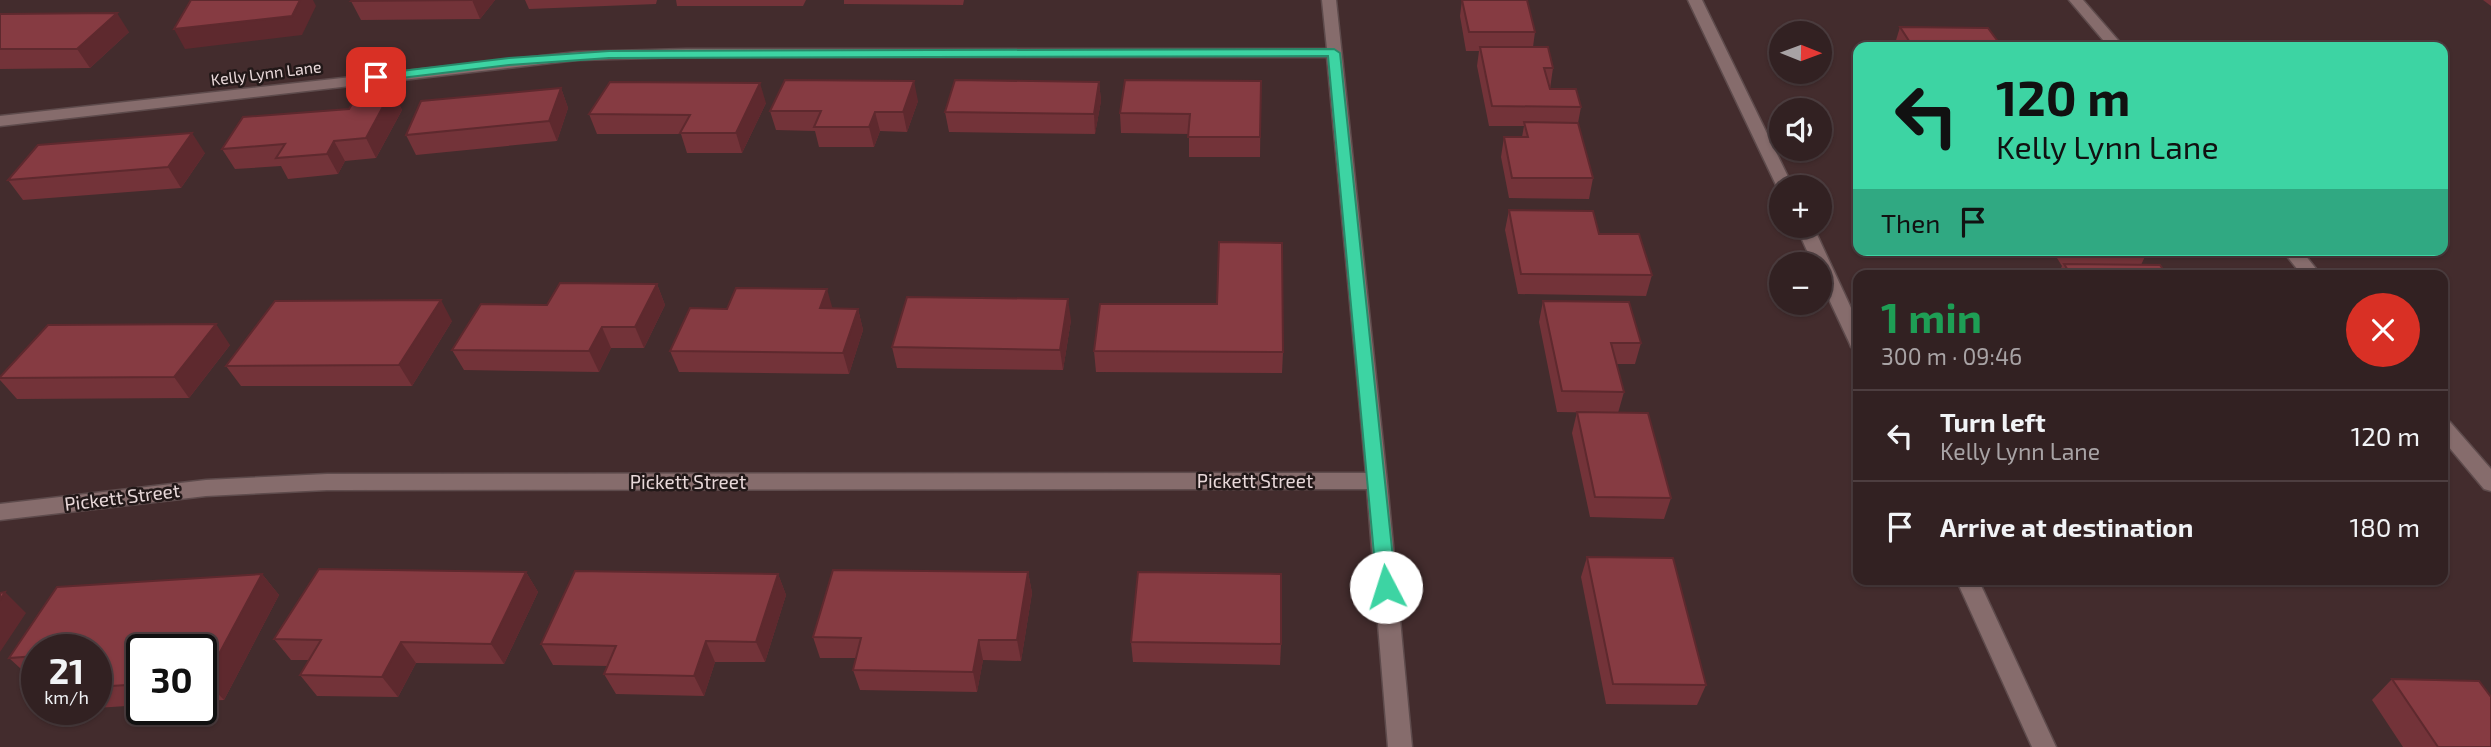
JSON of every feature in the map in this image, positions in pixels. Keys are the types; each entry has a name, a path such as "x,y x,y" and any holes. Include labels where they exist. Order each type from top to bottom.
{"street":[{"path":"1329,0 1377,481 1400,747"},
{"path":"1695,0 1779,175"},
{"path":"2076,0 2113,42"},
{"name":"Kelly Lynn Lane","path":"0,121 577,56 686,53 1334,53"},
{"path":"1810,238 1853,331"},
{"path":"2296,256 2308,270"},
{"path":"2448,433 2491,483"},
{"name":"Pickett Street","path":"0,512 206,488 327,482 1377,481"},
{"path":"1970,585 2044,747"}],"building":[{"path":"191,0 300,0 292,16 174,29"},
{"path":"352,0 472,0 351,1"},
{"path":"1462,0 1527,0 1535,32 1469,32"},
{"path":"117,13 77,49 0,49 0,14"},
{"path":"1900,27 1988,28 1998,42 1910,42"},
{"path":"1480,47 1548,47 1553,68 1544,68 1550,89 1576,89 1581,107 1492,106"},
{"path":"785,80 914,81 903,112 875,112 869,127 814,127 821,111 770,111"},
{"path":"955,80 1099,82 1094,114 945,112"},
{"path":"1125,80 1261,81 1260,137 1188,137 1190,114 1120,113"},
{"path":"610,82 760,83 736,133 680,133 690,115 589,114"},
{"path":"561,88 549,121 406,135 421,101"},
{"path":"392,90 366,138 334,141 327,154 276,158 285,144 222,149 243,117 349,109 359,93"},
{"path":"1524,122 1578,123 1593,178 1512,178 1504,137 1528,137"},
{"path":"192,133 168,167 8,180 38,145"},
{"path":"1509,210 1593,211 1599,234 1639,234 1652,275 1521,274"},
{"path":"1219,242 1282,243 1283,352 1094,351 1100,304 1217,304"},
{"path":"2064,264 2160,265 2164,270 2068,270"},
{"path":"560,283 657,284 635,327 602,327 589,351 452,350 481,304 547,305"},
{"path":"736,288 827,289 820,308 858,309 843,353 670,351 690,308 727,309"},
{"path":"907,297 1068,299 1060,350 892,347"},
{"path":"441,300 399,365 226,366 275,301"},
{"path":"1543,301 1629,302 1641,343 1611,343 1624,392 1562,391"},
{"path":"216,324 174,377 0,378 48,325"},
{"path":"1577,412 1648,413 1671,498 1595,497"},
{"path":"1587,557 1673,558 1706,685 1613,684"},
{"path":"319,569 526,572 491,644 401,642 382,677 300,675 321,640 274,639"},
{"path":"833,570 1028,572 1017,640 979,640 973,672 853,670 861,638 813,637"},
{"path":"575,571 778,574 756,642 706,641 694,676 604,674 616,646 541,644"},
{"path":"1138,572 1281,574 1281,644 1131,642"},
{"path":"262,574 217,658 217,634 126,634 126,685 112,686 112,634 25,634 57,587"},
{"path":"21,640 21,657 9,658"},
{"path":"2392,679 2479,681 2491,697 2491,747 2438,747"}],"route":[{"path":"376,77 609,54 1334,53 1386,587"}]}
